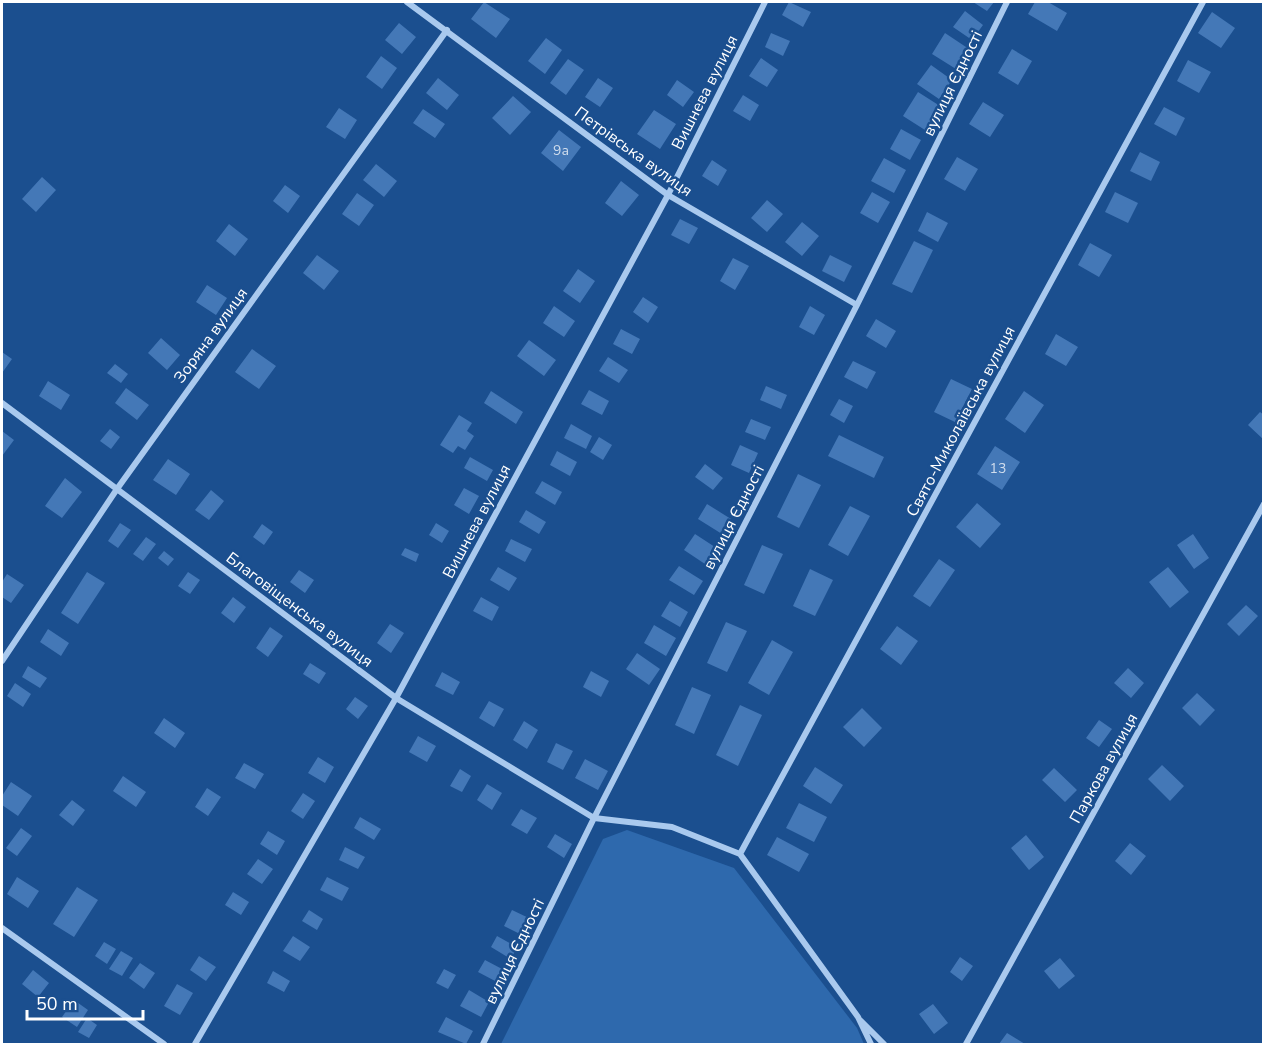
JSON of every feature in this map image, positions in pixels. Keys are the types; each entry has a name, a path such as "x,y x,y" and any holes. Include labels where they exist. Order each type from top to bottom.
{"street":[{"name":"Петрівська вулиця","path":"408,2 668,195 857,305"},
{"name":"Вишнева вулиця","path":"195,1044 396,698 668,195 765,2"},
{"name":"вулиця Єдності","path":"483,1044 594,818 857,305 1007,2"},
{"name":"Свято-Миколаївська вулиця","path":"740,854 1203,2"},
{"name":"Зоряна вулиця","path":"2,661 117,489 447,30"},
{"name":"Благовіщенська вулиця","path":"2,403 396,698 594,818"},
{"name":"Паркова вулиця","path":"966,1044 1263,504"},
{"path":"594,818 672,827 740,854 858,1017 884,1044"},
{"path":"2,928 164,1044"},
{"path":"858,1017 871,1044"}],"shaded area":[{"path":"627,830 734,868 857,1028 864,1044 501,1044 603,839"}],"building":[{"path":"484,2 510,19 496,38 471,19"},
{"path":"789,2 811,12 803,27 782,15"},
{"path":"973,2 994,2 987,11"},
{"path":"1035,2 1048,2 1067,13 1057,31 1028,14"},
{"path":"965,11 983,25 972,40 953,27"},
{"path":"1212,12 1235,28 1221,48 1198,33"},
{"path":"399,23 416,37 402,54 385,40"},
{"path":"771,33 790,41 783,56 765,47"},
{"path":"945,33 969,49 956,69 932,54"},
{"path":"546,38 562,50 545,74 528,61"},
{"path":"1012,49 1032,61 1018,85 998,73"},
{"path":"381,56 397,68 382,89 366,77"},
{"path":"761,58 778,70 767,87 749,76"},
{"path":"568,59 584,70 566,95 550,83"},
{"path":"1188,60 1211,72 1199,93 1177,81"},
{"path":"931,65 952,80 939,99 917,84"},
{"path":"438,78 459,95 447,110 426,93"},
{"path":"598,78 613,88 600,107 585,97"},
{"path":"677,80 694,92 683,107 667,95"},
{"path":"918,92 940,106 925,130 903,116"},
{"path":"743,95 759,105 750,121 733,111"},
{"path":"513,96 531,112 510,135 492,118"},
{"path":"983,102 1004,115 990,137 969,124"},
{"path":"1164,107 1185,118 1176,136 1154,124"},
{"path":"339,108 357,120 345,139 326,127"},
{"path":"423,109 445,124 435,138 413,123"},
{"path":"654,110 676,124 660,149 637,134"},
{"path":"901,129 921,140 910,160 890,149"},
{"path":"559,130 581,147 563,171 541,153"},
{"path":"1140,152 1160,162 1151,181 1130,171"},
{"path":"957,157 978,169 965,191 944,179"},
{"path":"884,158 906,170 894,193 871,181"},
{"path":"712,160 727,170 718,186 702,176"},
{"path":"376,164 397,181 384,197 363,180"},
{"path":"42,177 56,190 36,212 22,199"},
{"path":"621,181 639,195 622,216 605,203"},
{"path":"285,185 300,196 288,213 273,201"},
{"path":"872,192 890,202 878,223 860,213"},
{"path":"1115,192 1138,203 1128,223 1105,212"},
{"path":"357,193 374,205 359,226 342,214"},
{"path":"767,200 783,214 767,232 751,218"},
{"path":"927,212 948,223 938,242 918,231"},
{"path":"680,219 698,228 689,244 671,235"},
{"path":"802,222 819,236 802,256 785,242"},
{"path":"229,224 248,239 235,256 216,241"},
{"path":"914,241 933,250 912,293 892,284"},
{"path":"1090,243 1112,255 1099,277 1078,265"},
{"path":"317,255 339,271 324,290 303,273"},
{"path":"830,255 852,266 844,282 822,271"},
{"path":"733,258 749,266 735,290 720,281"},
{"path":"578,269 595,281 580,303 563,291"},
{"path":"207,285 227,298 216,315 196,302"},
{"path":"643,297 658,307 648,323 633,312"},
{"path":"554,306 575,321 564,337 543,323"},
{"path":"810,306 825,315 814,335 799,327"},
{"path":"876,319 896,331 886,348 866,336"},
{"path":"621,329 640,339 632,354 613,344"},
{"path":"1056,334 1078,347 1066,366 1045,354"},
{"path":"161,338 180,355 167,370 148,353"},
{"path":"529,340 556,360 544,376 517,356"},
{"path":"252,349 276,366 259,389 235,372"},
{"path":"2,352 12,359 2,373"},
{"path":"608,357 628,370 619,383 599,371"},
{"path":"853,361 876,372 867,389 844,377"},
{"path":"115,364 128,374 121,383 107,373"},
{"path":"951,379 972,389 955,422 934,412"},
{"path":"48,381 70,395 61,410 39,396"},
{"path":"766,386 787,395 781,409 760,400"},
{"path":"126,388 149,405 137,420 115,403"},
{"path":"589,390 609,401 602,415 581,404"},
{"path":"491,391 523,412 516,424 484,403"},
{"path":"1024,391 1044,405 1025,433 1005,419"},
{"path":"839,399 853,406 844,423 830,415"},
{"path":"1260,412 1264,415 1264,440 1248,425"},
{"path":"459,415 472,423 467,431 474,436 465,450 458,446 453,453 440,445"},
{"path":"751,419 771,427 765,440 745,432"},
{"path":"571,424 592,436 586,449 564,438"},
{"path":"110,429 120,437 111,449 100,441"},
{"path":"2,431 14,440 2,456"},
{"path":"839,435 884,457 874,478 828,456"},
{"path":"599,437 612,445 603,460 590,452"},
{"path":"740,445 758,453 749,473 731,465"},
{"path":"995,446 1020,462 1002,490 977,474"},
{"path":"557,451 577,462 570,476 550,465"},
{"path":"470,457 493,470 487,481 464,468"},
{"path":"168,459 190,474 176,495 153,480"},
{"path":"705,464 723,478 713,490 695,477"},
{"path":"798,474 821,485 799,528 777,517"},
{"path":"65,478 82,492 62,518 45,506"},
{"path":"542,481 562,492 555,505 535,493"},
{"path":"464,488 479,496 469,514 454,505"},
{"path":"211,490 224,501 209,520 195,510"},
{"path":"977,503 1001,524 980,548 956,527"},
{"path":"707,504 731,519 722,534 698,519"},
{"path":"850,506 870,516 848,556 828,545"},
{"path":"526,510 546,522 539,534 519,522"},
{"path":"120,523 131,530 118,548 108,541"},
{"path":"436,523 449,531 442,543 429,535"},
{"path":"262,524 273,532 264,545 253,537"},
{"path":"695,534 718,549 708,566 684,550"},
{"path":"1193,534 1209,558 1194,569 1177,545"},
{"path":"146,537 156,544 143,561 133,554"},
{"path":"511,539 532,549 525,562 505,551"},
{"path":"762,545 783,554 764,594 744,585"},
{"path":"405,548 419,554 416,562 401,555"},
{"path":"164,551 174,559 168,566 158,558"},
{"path":"939,559 955,570 930,607 913,596"},
{"path":"679,566 703,581 694,595 669,580"},
{"path":"498,567 517,578 509,591 490,580"},
{"path":"1168,567 1189,592 1170,608 1149,582"},
{"path":"810,569 833,580 815,616 793,606"},
{"path":"299,570 314,580 305,593 290,582"},
{"path":"87,572 105,583 78,624 61,613"},
{"path":"188,572 200,580 190,594 178,586"},
{"path":"7,574 24,585 11,603 2,597 2,582"},
{"path":"233,597 246,607 234,623 221,613"},
{"path":"481,597 499,607 492,621 473,611"},
{"path":"670,601 688,612 680,627 661,616"},
{"path":"1246,605 1258,616 1239,636 1227,624"},
{"path":"726,622 747,631 727,672 707,663"},
{"path":"390,624 404,633 391,653 377,643"},
{"path":"654,625 676,638 666,656 644,643"},
{"path":"897,626 918,641 901,665 880,649"},
{"path":"270,627 283,636 268,657 256,648"},
{"path":"48,629 69,643 61,656 40,642"},
{"path":"772,640 793,652 769,695 748,683"},
{"path":"637,653 660,669 649,685 626,669"},
{"path":"310,663 326,673 319,684 303,674"},
{"path":"28,666 47,678 40,688 22,677"},
{"path":"1128,668 1144,683 1131,698 1114,683"},
{"path":"591,671 609,681 601,697 583,687"},
{"path":"442,672 460,682 453,695 435,686"},
{"path":"15,683 31,694 23,707 7,696"},
{"path":"692,687 711,695 694,734 675,725"},
{"path":"1197,693 1215,710 1200,726 1182,708"},
{"path":"355,697 368,706 358,719 346,709"},
{"path":"489,701 504,709 494,727 479,718"},
{"path":"740,705 762,715 738,766 716,755"},
{"path":"862,708 882,728 864,747 843,727"},
{"path":"164,718 185,733 175,748 154,733"},
{"path":"1099,720 1112,729 1099,747 1086,738"},
{"path":"524,721 538,730 527,749 513,740"},
{"path":"418,736 436,746 427,762 409,752"},
{"path":"556,743 573,751 563,770 547,762"},
{"path":"318,757 334,767 325,783 308,773"},
{"path":"585,759 608,771 598,790 575,778"},
{"path":"244,763 264,774 255,789 235,778"},
{"path":"1162,765 1184,786 1170,801 1148,779"},
{"path":"815,767 843,785 831,804 803,786"},
{"path":"1054,768 1077,790 1065,802 1042,780"},
{"path":"460,769 471,776 462,792 450,786"},
{"path":"123,776 146,792 136,807 113,791"},
{"path":"11,782 32,796 18,816 2,805 2,796"},
{"path":"487,784 502,793 492,810 477,800"},
{"path":"207,788 221,797 208,816 195,807"},
{"path":"303,793 315,801 303,819 291,811"},
{"path":"72,800 85,810 73,826 59,815"},
{"path":"799,803 827,817 814,842 786,828"},
{"path":"521,809 537,818 527,834 511,825"},
{"path":"360,817 381,829 374,840 354,828"},
{"path":"21,828 32,836 17,856 6,848"},
{"path":"268,831 285,841 277,855 260,844"},
{"path":"555,834 572,844 564,858 547,847"},
{"path":"1026,835 1044,857 1029,870 1011,848"},
{"path":"777,837 809,854 799,872 767,855"},
{"path":"1130,843 1146,856 1131,875 1115,861"},
{"path":"345,847 365,857 358,869 339,860"},
{"path":"258,859 273,869 262,884 247,874"},
{"path":"17,877 39,891 28,908 7,894"},
{"path":"327,877 349,888 342,901 320,890"},
{"path":"77,887 98,900 74,937 53,924"},
{"path":"233,892 249,902 241,915 225,905"},
{"path":"309,910 323,919 317,930 302,921"},
{"path":"512,910 533,920 524,936 504,926"},
{"path":"293,936 310,947 300,961 283,951"},
{"path":"497,936 517,947 511,959 491,947"},
{"path":"104,942 116,949 107,964 95,956"},
{"path":"121,951 133,958 122,976 109,969"},
{"path":"199,956 216,967 206,981 190,970"},
{"path":"960,957 973,966 962,981 950,972"},
{"path":"1060,958 1075,976 1059,989 1044,971"},
{"path":"485,960 504,970 497,982 478,972"},
{"path":"140,963 155,973 144,989 129,978"},
{"path":"444,969 456,975 448,989 436,983"},
{"path":"33,970 49,983 38,997 22,984"},
{"path":"273,971 290,981 284,992 267,983"},
{"path":"177,984 193,993 180,1015 164,1006"},
{"path":"469,990 489,1002 481,1017 460,1006"},
{"path":"74,1000 88,1010 77,1027 62,1017"},
{"path":"933,1004 948,1023 934,1034 919,1014"},
{"path":"446,1017 473,1031 466,1044 438,1032"},
{"path":"87,1018 97,1025 89,1038 78,1032"},
{"path":"1007,1033 1025,1044 999,1044"}]}
